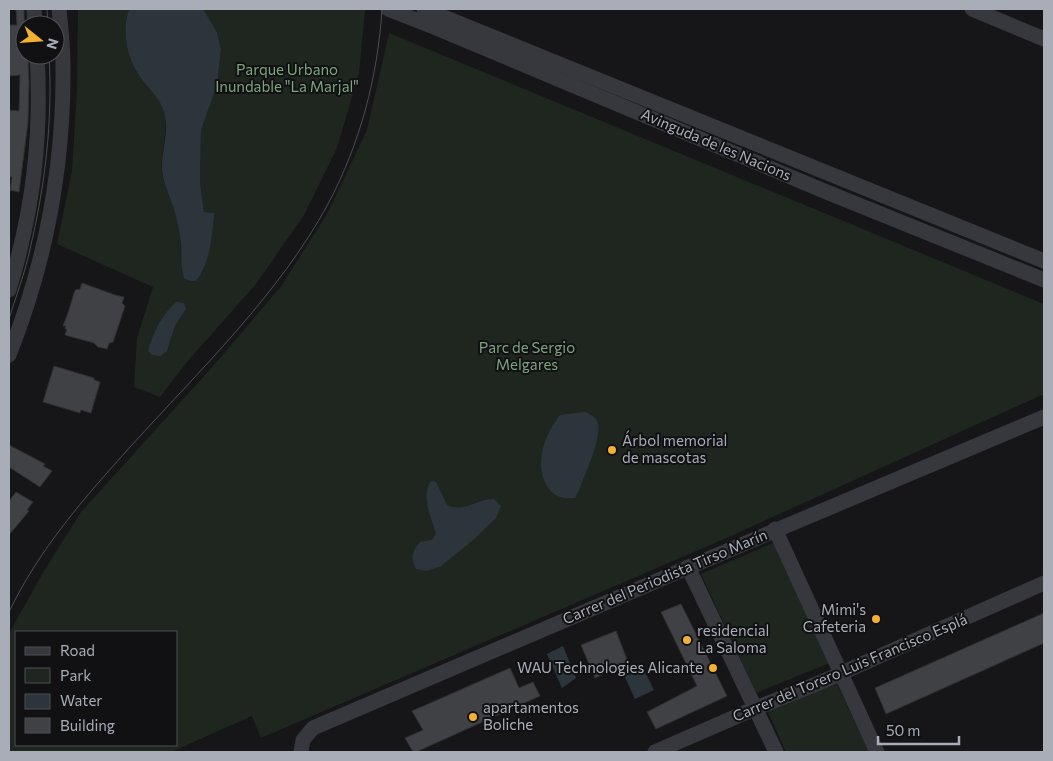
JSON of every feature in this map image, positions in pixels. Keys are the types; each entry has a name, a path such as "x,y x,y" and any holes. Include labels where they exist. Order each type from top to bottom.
{"street":[{"path":"9,355 25,315 38,271 56,184 63,97 59,9"},
{"name":"Avinguda de les Nacions","path":"388,9 437,21 1044,261"},
{"name":"Avinguda de les Nacions","path":"424,9 437,21 829,193 1044,280"},
{"path":"973,9 1044,39"},
{"path":"9,290 26,226 37,156 39,103 37,65"},
{"name":"Carrer del Periodista Tirso Marín","path":"301,752 302,740 313,728 775,529 1044,417"},
{"path":"775,529 876,752"},
{"path":"688,568 776,752"},
{"name":"Carrer del Torero Luis Francisco Esplá","path":"656,752 756,708 819,683 1044,583"}],"green space":[{"name":"Parque Urbano Inundable \"La Marjal\"","path":"78,9 129,9 126,37 129,55 142,80 159,100 164,110 166,129 162,172 179,225 182,272 203,272 215,213 204,212 200,182 201,130 217,85 221,49 217,32 203,9 365,10 359,73 337,148 304,215 256,284 186,363 160,397 134,387 137,338 153,287 57,244 72,171 77,89","holes":["176,302 186,309 175,326 167,351"]},
{"name":"Parc de Sergio Melgares","path":"389,33 1044,304 1044,394 722,540 261,738 252,716 171,752 9,752 9,633 44,571 81,512 215,364 282,285 328,212 367,130"},
{"path":"775,542 832,662 756,693 701,574"},
{"path":"836,682 869,752 786,752 767,710"}],"water":[{"path":"129,9 203,9 217,32 221,49 217,85 201,130 200,182 204,212 215,213 208,257 196,281 184,278 178,226 174,208 164,182 162,169 166,119 164,112 155,95 137,73 129,56 126,28"},
{"path":"176,302 184,303 186,309 175,326 167,351 160,356 152,355 148,351 155,331 166,312"},
{"path":"585,412 593,416 597,421 598,436 596,445 575,498 561,497 555,495 550,490 545,481 542,472 542,452 549,432 560,415"},
{"path":"431,481 436,482 447,505 465,507 481,501 494,499 501,506 496,518 472,541 441,566 426,571 416,569 413,558 415,549 420,542 432,540 436,534 427,500 428,487"},
{"path":"563,646 576,678 562,688 547,654"},
{"path":"642,666 654,690 635,699 624,675"}],"building":[{"path":"16,9 24,9 24,15 16,15"},
{"path":"9,25 15,25 15,65 28,65 28,122 19,192 10,190 12,177 9,177 9,110 19,111 20,75 9,76"},
{"path":"82,283 124,297 122,303 125,306 113,342 109,343 107,349 98,347 94,343 65,335 67,329 65,329 66,326 63,326 75,290 80,289"},
{"path":"54,366 94,378 94,380 100,382 91,413 81,410 80,413 43,402"},
{"path":"9,445 45,464 43,466 52,471 40,487 9,467"},
{"path":"16,492 33,502 27,510 29,511 9,535 9,501"},
{"name":"residencial La Saloma","path":"681,604 727,696 656,729 647,712 697,686 661,612"},
{"path":"1044,613 1044,643 886,714 875,688"},
{"path":"616,631 628,662 595,678 581,645"},
{"path":"510,668 519,688 533,682 540,696 413,752 405,738 423,730 412,711"}],"tram line":[{"path":"47,9 47,15"},
{"path":"9,612 34,567 64,524 131,446 211,360 263,300 309,237 339,181 358,134 372,84 382,9"},
{"path":"9,319 28,258 44,177 49,128 49,65"}],"place":[{"name":"Árbol memorial de mascotas","path":"612,450"},
{"name":"Mimi's Cafeteria","path":"876,619"},
{"name":"residencial La Saloma","path":"687,640"},
{"name":"WAU Technologies Alicante","path":"713,668"},
{"name":"apartamentos Boliche","path":"473,717"}]}
